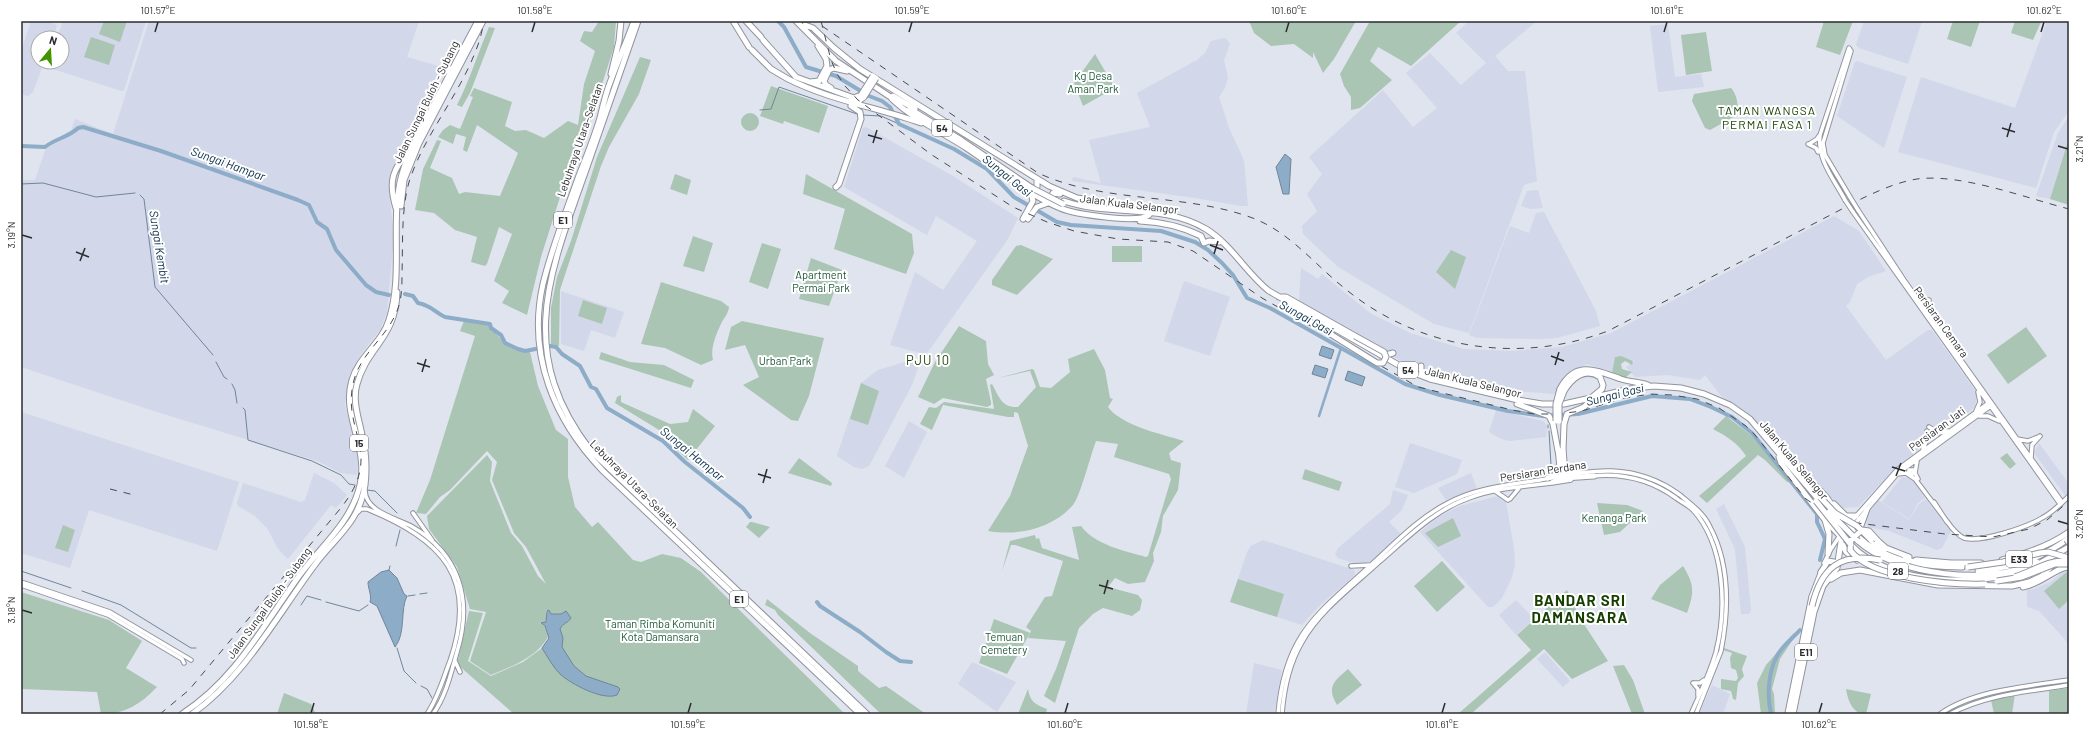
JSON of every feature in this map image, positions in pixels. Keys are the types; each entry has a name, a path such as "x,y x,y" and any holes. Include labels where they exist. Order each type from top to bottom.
{"highway":[{"name":"Jalan Sungai Buloh - Subang","path":"182,714 218,686 250,648 300,575 338,531 355,499 360,484 362,463 359,442 351,418 349,395 356,369 381,336 391,312 395,284 397,210 402,177 418,135 478,21"},
{"name":"Jalan Sungai Buloh - Subang","path":"192,714 214,698 236,674 315,564 342,535 351,521 365,486 366,457 362,434 357,418 356,386 362,370 383,340 395,317 397,300 400,210 404,180 419,143 483,21"},
{"path":"610,81 619,41 621,21"},
{"name":"Lebuhraya Utara–Selatan","path":"634,21 610,81 599,119 550,258 543,286 540,313 540,345 550,391 565,423 589,456 860,714"},
{"name":"Lebuhraya Utara–Selatan","path":"638,21 555,261 548,287 546,344 550,369 564,409 591,451 868,714"},
{"path":"628,49 632,45 642,21"},
{"path":"733,21 750,49 771,69 786,78 856,108 861,114 839,184 836,187"},
{"path":"746,21 796,77 854,98 863,96"},
{"name":"Jalan Kuala Selangor","path":"796,21 817,43 850,72 1033,186 1063,203 1097,212 1149,215 1185,222 1202,230 1219,242 1259,287 1286,306 1414,376 1517,404 1552,408 1652,389 1671,390 1697,395 1721,404 1748,421 1858,541"},
{"path":"803,23 813,28 846,58 874,77 1048,186 1077,198 1113,203 1141,212"},
{"name":"Jalan Kuala Selangor","path":"803,23 827,48 852,69 962,137 1033,186"},
{"path":"455,65 461,60 474,38"},
{"path":"796,77 812,82 819,81 823,78 828,69 826,59 817,43"},
{"path":"447,64 450,74"},
{"path":"828,69 834,68 850,72"},
{"path":"786,78 856,101 863,96 874,77"},
{"path":"823,78 826,85 843,94"},
{"path":"830,96 928,124"},
{"path":"892,99 903,109 966,148 1033,186 1088,203 1120,206"},
{"path":"397,210 390,188 400,160 418,135"},
{"path":"1033,186 1033,201 1026,213 1028,218 1040,205 1050,204 1082,215 1167,223 1201,236 1204,243 1209,241 1219,242"},
{"path":"1033,186 1050,204"},
{"path":"1050,204 1050,195 1054,193 1060,194"},
{"name":"Jalan Kuala Selangor","path":"1063,203 1177,217 1207,230 1229,247 1255,279 1278,297 1381,356 1409,371 1430,379 1532,403 1564,404 1589,401 1635,388 1652,386 1686,389 1722,401 1750,419 1777,449 1818,499 1852,546"},
{"path":"1123,218 1142,218 1149,215"},
{"path":"1278,297 1286,297 1384,352 1386,357 1382,363 1377,363 1295,314 1286,306"},
{"path":"1381,356 1393,352"},
{"path":"1421,366 1421,370 1430,379"},
{"path":"1563,477 1558,420 1559,408 1562,390 1573,374 1588,368 1623,380 1652,386"},
{"path":"1558,420 1569,412 1584,407 1603,387 1602,380 1594,374 1580,374 1569,382 1562,390"},
{"path":"1517,404 1527,409 1543,412 1558,420"},
{"path":"1558,420 1561,451"},
{"path":"1777,449 1783,452 1842,513 1849,518 1856,516"},
{"path":"1780,457 1781,463 1825,520 1843,535 1866,544 1887,556 1952,571 1985,570 2014,565 2068,542"},
{"path":"1562,462 1567,469 1579,473"},
{"path":"1548,478 1557,472 1562,462"},
{"path":"1553,482 1563,477 1594,476"},
{"path":"1827,498 1839,516 1848,553 1870,567 1920,582"},
{"name":"E33","path":"1818,499 1835,513 1857,526 1885,552 1918,564 1943,568 1968,567 2002,562 2040,553 2052,553 2069,556"},
{"path":"1817,509 1822,513 1827,514 1831,510 1831,505"},
{"path":"1866,544 1859,530 1867,509"},
{"path":"1829,578 1838,565 1843,535 1842,513"},
{"path":"1825,520 1829,534 1828,554"},
{"path":"1935,572 1886,548 1869,531 1862,530 1851,540 1850,550 1869,564 1888,572 1938,582 1985,584 2015,582 2041,574 2062,556 2068,542"},
{"path":"1915,562 1992,562 2047,545 2069,532"},
{"name":"28","path":"1858,541 1881,557 1935,572 1978,574 2019,569 2034,563 2068,542"},
{"name":"28","path":"1852,546 1872,562 1890,569 1941,580 1969,580 2000,577 2021,572 2047,561 2068,542"},
{"path":"1974,587 2023,584 2036,579 2062,556"},
{"name":"E11","path":"1788,714 1805,636 1818,586 1825,574 1838,563 1851,558 1868,558 1914,571 1951,577 1972,577 1978,574"},
{"path":"1821,572 1827,562 1833,561 1835,565 1822,591"},
{"path":"1915,562 1958,567"},
{"name":"E33","path":"1997,580 2045,570 2058,563 2069,563"},
{"path":"1822,591 1834,577 1854,570 1868,571 1938,585 1999,588 2027,586 2046,579 2061,568 2069,567"},
{"path":"1985,584 2019,580 2045,570"},
{"path":"1969,580 1997,580"},
{"name":"E11","path":"1793,714 1814,612 1822,591"}],"main road":[{"path":"1821,144 1850,48 1847,50 1820,135 1817,140 1808,144 1816,148 1821,156"},
{"path":"1820,135 1821,144"},
{"name":"Persiaran Cemara","path":"1821,144 1825,156 1858,210 2002,423 2061,503"},
{"name":"Persiaran Cemara","path":"1821,144 1821,156 1845,200 1976,387 2031,458 2053,493"},
{"path":"1918,298 1929,300 1927,311"},
{"path":"1976,387 1980,400 1975,415 1988,416 2002,423"},
{"name":"Persiaran Jati","path":"1843,535 1897,474 1990,404"},
{"name":"Persiaran Jati","path":"1843,535 1856,516 1892,474 1951,430 1975,415"},
{"path":"1920,453 1927,442 1928,429 1939,433 1951,430"},
{"path":"2017,439 2028,441 2040,436 2032,445 2031,458"},
{"path":"1914,473 1918,459"},
{"path":"1948,523 1913,470 1909,470 1948,523 1956,532 1964,536 1983,537 2026,527 2051,512 2069,496"},
{"name":"Persiaran Perdana","path":"1278,714 1284,673 1298,640 1314,619 1354,579 1414,526 1445,504 1468,494 1512,484 1563,477 1579,473 1613,471 1649,478 1670,488 1695,507 1709,524 1718,545 1724,573 1727,604 1721,651 1696,714"},
{"path":"1897,474 1906,474 1915,479"},
{"name":"Persiaran Perdana","path":"1282,714 1291,665 1307,633 1324,613 1367,573 1432,518 1450,506 1469,497 1521,486 1612,475 1648,481 1667,491 1692,510 1704,526 1714,548 1720,574 1722,605 1716,652 1691,714"},
{"path":"1503,486 1508,489 1512,484"},
{"path":"365,486 366,499 370,505 412,526 435,544"},
{"path":"1495,491 1509,500 1521,486"},
{"path":"2053,493 2062,497 2069,496"},
{"path":"2051,512 2055,502 2053,493"},
{"path":"351,521 358,512 367,509 414,531 429,542 439,554 451,572 460,599 460,623 451,664 453,667"},
{"path":"413,513 455,569 463,598 464,623 456,658 444,694 433,714"},
{"path":"1788,714 1811,597 1828,554 1843,535"},
{"path":"2062,556 2069,556"},
{"path":"2045,570 2069,556"},
{"path":"1997,580 2024,574 2058,560 2069,563"},
{"path":"1354,579 1357,571 1351,566 1361,567 1372,564"},
{"path":"21,582 110,612 191,660"},
{"path":"21,586 108,615 182,659 184,663"},
{"path":"439,692 454,648"},
{"path":"449,678 454,672 460,672 456,664 456,658"},
{"path":"427,714 439,692 448,670 453,667"},
{"path":"1698,698 1698,689 1693,683 1702,682 1708,674"},
{"path":"1940,714 1957,704 1994,693 2069,680"},
{"path":"1950,714 1961,708 2011,693 2069,686"}],"shaded area":[{"path":"31,21 46,21 57,25 55,30 30,30 30,70 41,70 33,92 28,96 21,94 21,51"},
{"path":"63,21 146,21 124,90 121,91 56,70 70,70 70,30 60,30"},
{"path":"149,21 419,21 407,57 442,67 443,70 433,103 396,163 390,177 389,192 394,235 387,313 380,330 361,354 349,376 345,405 359,459 357,475 341,473 317,461 160,413 21,367 21,180 35,180 46,148 69,137 75,119 113,134"},
{"path":"1469,21 1537,21 1495,56 1508,71 1525,71 1537,181 1524,185 1469,333 1434,324 1338,267 1303,234 1302,226 1317,211 1307,194 1322,174 1309,157 1383,90 1413,127 1437,108 1406,73 1430,53 1461,85 1486,63 1456,33"},
{"path":"1864,21 1922,21 1908,64 1859,48 1856,45"},
{"path":"2047,21 2069,21 2069,111 2054,132 2036,188 1898,152 1921,77 2015,108"},
{"path":"1668,24 1675,77 1701,74 1704,87 1658,92 1650,26"},
{"path":"1225,38 1230,44 1224,60 1228,78 1225,88 1219,97 1229,128 1244,160 1248,206 1072,181 1073,177 1101,183 1089,140 1150,127 1137,93 1197,60 1205,53 1211,41"},
{"path":"1857,61 1907,77 1884,148 1837,116 1855,62"},
{"path":"2069,116 2069,138 2050,199 2036,196 2058,133"},
{"path":"866,127 953,176 1018,218 1008,239 928,352 924,354 890,345 915,272 943,290 977,241 936,216 927,235 844,187 863,128"},
{"path":"1538,190 1543,208 1531,209 1521,206 1527,191"},
{"path":"1544,212 1596,311 1600,326 1557,338 1477,338 1469,335 1510,226 1529,233 1536,213"},
{"path":"1834,216 1859,231 1886,271 1868,277 1857,284 1850,302 1846,306 1886,360 1928,330 1932,330 1977,393 1975,407 1899,465 1858,507 1842,508 1791,459 1755,420 1721,396 1705,375 1700,380 1668,375 1635,377 1626,367 1635,361 1621,357 1616,373 1587,364 1571,371 1560,382 1555,394 1513,391 1404,363 1299,302 1301,268 1318,279 1322,274 1370,313 1410,333 1464,349 1512,351 1562,347 1611,333"},
{"path":"1184,281 1230,297 1210,356 1164,341"},
{"path":"561,291 624,312 615,338 591,330 584,351 561,344"},
{"path":"908,361 919,365 912,385 869,466 862,469 854,467 837,456 861,383 878,370"},
{"path":"1496,410 1543,421 1547,426 1546,437 1509,441 1499,438 1489,432"},
{"path":"21,412 239,482 217,551 89,510 70,568 21,553"},
{"path":"909,421 927,432 904,478 885,466"},
{"path":"1410,443 1462,460 1457,474 1414,493 1395,487"},
{"path":"2039,443 2069,484 2069,492 2065,495 2034,453"},
{"path":"314,473 334,483 347,495 336,508 331,505 288,559 278,549 267,528 255,516 238,506 237,503 243,483 301,502 305,500"},
{"path":"1471,473 1477,489 1446,500 1438,488"},
{"path":"1902,477 1911,478 1925,498 1918,503 1909,519 1882,502"},
{"path":"1393,490 1408,495 1402,510 1389,522 1401,534 1371,562 1359,565 1338,558 1335,554 1338,548 1390,504"},
{"path":"1498,496 1506,502 1514,548 1515,565 1511,580 1502,598 1493,607 1488,607 1420,532 1440,516 1460,506"},
{"path":"1926,499 1951,531 1942,548 1937,550 1889,531 1868,527 1864,520 1878,500 1909,520 1919,504"},
{"path":"1724,504 1745,547 1751,611 1749,614 1741,614 1735,549 1716,509"},
{"path":"1263,540 1354,570 1355,575 1318,607 1302,625 1230,602 1247,552 1251,546"},
{"path":"2065,570 2069,572 2069,644 2039,611 2027,607 2027,590 2034,589 2050,582"},
{"path":"1516,600 1534,619 1516,635 1499,615"},
{"path":"1545,652 1570,681 1563,687 1537,659"},
{"path":"972,662 1016,682 997,712 958,684"},
{"path":"1254,663 1282,670 1274,714 1246,714"},
{"path":"1712,685 1730,694 1723,714 1699,714"}],"green space":[{"path":"104,21 127,21 120,42 99,34"},
{"path":"599,21 616,21 614,47 585,137 574,160 560,197 541,257 527,315 502,303 509,291 494,281 512,234 499,227 487,264 485,266 471,262 477,237 455,230 434,213 415,210 423,169 437,140 441,141 430,168 452,178 459,194 465,192 500,196 518,153 477,125 467,152 463,150 466,137 456,134 453,144 438,137 443,130 450,125 460,129 473,97 470,96 474,88 512,102 505,126 515,131 526,130 544,138 568,121 578,125 584,84 595,51 580,41 584,31 592,32"},
{"path":"1249,21 1356,21 1334,59 1323,73 1313,52 1313,58 1294,44 1271,46 1254,33"},
{"path":"1370,21 1461,21 1411,66 1378,47 1370,61 1392,80 1360,108 1351,110 1351,97 1344,86 1340,74"},
{"path":"1824,21 1853,21 1840,55 1816,47"},
{"path":"1953,21 1980,21 1971,47 1947,39"},
{"path":"2015,21 2041,22 2033,40 2011,33"},
{"path":"489,27 495,28 470,93 462,107 457,105"},
{"path":"1706,32 1712,71 1686,75 1681,35"},
{"path":"91,37 115,45 109,65 84,57"},
{"name":"Kg Desa Aman Park","path":"1095,54 1115,88 1083,106 1074,83"},
{"path":"640,57 651,60 639,94 609,147 601,166 560,290 559,346 551,344 551,308 557,277 571,241 597,157"},
{"path":"771,86 828,106 819,133 784,121 783,124 760,116"},
{"path":"1731,88 1737,101 1737,115 1710,130 1705,128 1692,101 1694,94"},
{"path":"750,113 756,116 759,122 756,128 750,131 744,128 741,122 744,116"},
{"path":"2069,138 2069,205 2050,199"},
{"path":"675,174 691,180 687,195 670,189"},
{"path":"806,174 912,234 914,253 906,274 834,249 845,209 803,194"},
{"path":"693,236 713,243 704,272 683,266"},
{"name":"Apartment Permai Park","path":"762,243 781,249 768,289 749,282"},
{"path":"1021,245 1053,259 1017,295 992,285 992,280 1016,246"},
{"path":"1112,246 1142,246 1142,262 1112,262"},
{"path":"1451,250 1466,257 1455,289 1436,272"},
{"name":"Apartment Permai Park","path":"811,258 842,270 829,306 799,299"},
{"path":"661,282 721,301 729,307 714,342 712,351 713,360 701,365 665,348 641,344"},
{"path":"583,300 607,308 602,324 578,316"},
{"name":"Taman Rimba Komuniti Kota Damansara","path":"464,321 489,325 505,344 518,350 530,352 538,386 556,430 568,439 568,477 575,507 592,527 598,522 633,560 641,562 662,554 681,558 701,572 845,714 514,714 457,664 469,611 483,613 468,661 491,676 523,662 542,648 560,674 610,697 617,695 577,669 565,655 562,647 562,636 560,629 571,618 566,612 561,614 551,614 549,610 546,611 546,622 540,623 545,627 548,637 537,651 515,665 491,675 470,661 486,612 470,609 457,567 429,529 427,516 487,455 492,462 490,481 511,533 522,546 538,576 546,584 526,547 514,533 492,480 497,462 487,451 450,490 440,497 426,514 416,513 430,480 475,336 460,331"},
{"name":"Urban Park","path":"742,321 824,338 809,396 798,421 791,420 743,385 759,377 745,345 725,350 731,327"},
{"path":"959,326 986,341 988,364 994,375 986,379 991,402 991,405 987,407 943,398 934,404 918,397 935,362"},
{"path":"2026,327 2047,356 2008,384 1987,355"},
{"path":"1094,349 1105,370 1110,398 1113,399 1108,407 1114,414 1132,424 1184,441 1169,453 1171,460 1181,463 1178,490 1163,516 1161,532 1153,553 1154,561 1145,582 1128,584 1115,578 1108,587 1138,595 1142,600 1140,610 1132,616 1103,608 1093,614 1079,628 1055,703 1044,696 1066,641 1028,638 1031,631 1026,627 1045,597 1052,596 1063,561 1011,545 1002,571 1010,541 1035,535 1036,539 1039,538 1042,548 1079,560 1072,527 1081,526 1087,533 1102,543 1120,550 1146,557 1148,556 1171,479 1169,474 1114,457 1118,444 1096,441 1076,500 1065,513 1055,520 1034,529 1011,532 988,531 1010,496 1028,446 1018,413 1014,412 1014,417 1008,417 943,405 932,430 920,424 929,407 936,408 944,402 994,409 990,385 992,384 999,397 1005,404 1008,406 1018,407 1036,387 1030,371 998,378 1032,369 1034,370 1040,387 1051,388 1070,372 1068,359"},
{"path":"601,352 630,362 664,365 694,380 691,388 599,359"},
{"path":"1621,356 1633,361 1632,365 1625,361 1621,364 1622,369 1632,372 1626,377 1619,377 1612,373 1615,357"},
{"path":"861,383 879,391 868,425 850,419"},
{"path":"621,395 621,402 670,424 688,422 693,409 715,426 688,460 669,443 673,440 615,403 617,397"},
{"path":"1726,416 1751,435 1790,482 1787,482 1758,455 1707,503 1699,496 1746,456 1743,451 1727,437 1713,429"},
{"path":"2007,453 2016,464 2010,469 2000,458"},
{"path":"799,458 832,483 831,486 788,473"},
{"path":"1305,469 1342,482 1339,491 1302,479"},
{"name":"Kenanga Park","path":"1597,503 1627,505 1643,511 1620,532 1604,535"},
{"path":"1453,518 1461,536 1438,547 1425,533"},
{"path":"750,522 770,527 759,538 746,527"},
{"path":"63,525 75,530 68,552 55,548"},
{"path":"1442,561 1465,587 1437,612 1414,586"},
{"path":"1683,566 1690,579 1692,589 1691,600 1687,613 1651,599 1660,585"},
{"path":"2068,571 2069,600 2059,609 2044,591"},
{"path":"1238,579 1284,594 1277,617 1230,602"},
{"path":"1567,590 1580,618 1608,661 1572,679 1544,649 1471,714 1458,714 1531,650 1517,635"},
{"path":"21,592 109,620 142,641 126,668 157,687 139,703 125,710 110,714 101,714 97,692 21,689"},
{"path":"767,599 810,633 858,666 858,671 879,688 886,686 926,714 881,714 778,615 775,610 765,605"},
{"name":"Temuan Cemetery","path":"994,619 1030,633 1007,674 979,663"},
{"path":"1794,633 1796,635 1780,659 1772,689 1774,694 1775,714 1761,714 1757,683 1766,665"},
{"path":"1724,648 1747,656 1742,669 1744,676 1738,683 1736,700 1733,699 1731,691 1721,689 1721,679 1736,681 1738,678 1736,670 1731,668 1730,658 1732,653 1723,650"},
{"path":"1624,665 1633,680 1645,714 1632,714 1613,666"},
{"path":"1348,669 1362,685 1337,705 1332,693 1333,685 1335,681"},
{"path":"2069,688 2069,714 2049,714 2049,691"},
{"path":"1028,689 1032,700 1047,709 1046,714 1018,714"},
{"path":"1846,689 1871,694 1866,714 1857,712 1854,709 1848,698"},
{"path":"284,693 311,704 316,714 277,714"},
{"path":"2015,694 2012,714 1994,714 1991,700"}],"water":[{"path":"1285,154 1291,159 1289,194 1283,194 1276,167"},
{"path":"1322,346 1334,350 1331,359 1319,355"},
{"path":"1315,365 1328,369 1325,378 1312,374"},
{"path":"1348,371 1365,377 1362,386 1345,380"},
{"path":"389,570 397,578 404,594 407,596 405,601 401,635 395,647 377,606 370,602 371,597 368,585 368,582 381,572"},
{"path":"549,610 551,614 561,614 566,611 571,618 560,629 563,638 562,647 574,666 586,676 618,687 620,689 617,695 604,696 579,687 565,678 555,668 542,648 549,638 545,626 541,623 546,622 547,611"}],"waterway":[{"name":"Sungai Gasi","path":"778,21 784,27 806,67 836,76 869,96 882,101 890,107 899,124 954,149 987,169 1014,197 1057,222 1071,225 1161,231 1195,242 1208,250 1222,263 1233,275 1247,298 1270,308 1405,384 1440,395 1508,411 1543,416 1578,414 1652,396 1690,399 1732,417 1752,433 1817,514 1817,522 1825,539 1820,560"},
{"path":"760,110 771,109 779,87 857,114"},
{"path":"862,115 881,116 899,124"},
{"name":"Sungai Hampar","path":"21,146 45,147 70,134 78,128 83,127 161,151 298,200 309,205 317,222 327,229 336,250 366,285 376,292 389,295"},
{"name":"Sungai Kembit","path":"21,184 43,183 96,197 135,193"},
{"name":"Sungai Kembit","path":"140,195 144,199 155,287 213,355"},
{"name":"Sungai Hampar","path":"405,294 413,296 418,303 426,305 445,317 490,324 491,328 501,335 505,343 518,349 525,351 551,346 556,347 562,354 580,366 591,387 596,389 607,408 663,441 685,462 743,508 750,517"},
{"path":"1319,416 1341,348"},
{"name":"Sungai Kembit","path":"216,362 224,377 227,379"},
{"name":"Sungai Kembit","path":"232,384 235,390 237,403"},
{"name":"Sungai Kembit","path":"243,408 245,410 248,440 312,461 341,475 349,484 355,485"},
{"path":"1544,474 1551,465 1549,431"},
{"name":"Sungai Kembit","path":"367,490 375,491 397,513"},
{"name":"Sungai Kembit","path":"396,546 400,530"},
{"name":"Sungai Kembit","path":"389,570 390,566"},
{"path":"21,571 71,588"},
{"path":"82,591 121,605 191,648 196,648"},
{"path":"420,594 427,593"},
{"path":"408,596 415,595"},
{"path":"301,605 307,596 321,600"},
{"path":"326,602 359,611 368,605"},
{"name":"Sungai Hampar","path":"817,602 820,606 860,632 900,661 911,662"},
{"name":"Sungai Gasi","path":"1771,714 1769,684 1774,662 1782,649 1800,630"},
{"name":"Sungai Kembit","path":"397,648 404,671 416,683"},
{"name":"Sungai Kembit","path":"421,686 427,689 432,698"}],"railway":[{"path":"160,714 189,690 340,509 353,489 360,472 361,457 352,414 351,398 354,380 362,361 387,329 399,306 402,288 404,216 406,193 409,182 423,148 469,67 479,43 484,21"},
{"path":"821,21 831,60 837,74 845,86 858,100 932,155 1013,207 1047,222 1074,231 1118,239 1168,242 1193,251 1262,298 1418,387 1534,414 1557,414 1582,411 1620,399 1650,394 1672,395 1697,399 1719,408 1746,426 1755,435 1806,499 1831,516 1849,522 1945,534 1993,537 2029,529 2047,520 2069,501"},
{"path":"822,26 1038,173 1063,183 1089,189 1115,194 1195,204 1247,216 1287,237 1331,277 1372,308 1403,325 1436,337 1470,345 1504,348 1539,347 1574,341 1608,331 1863,198 1910,180 1934,178 1973,183 2069,209"},
{"path":"110,489 134,495"}],"district":[{"name":"TAMAN WANGSA PERMAI FASA 1","path":"1767,118"},
{"name":"PJU 10","path":"928,360"},
{"name":"BANDAR SRI DAMANSARA","path":"1580,610"}]}
